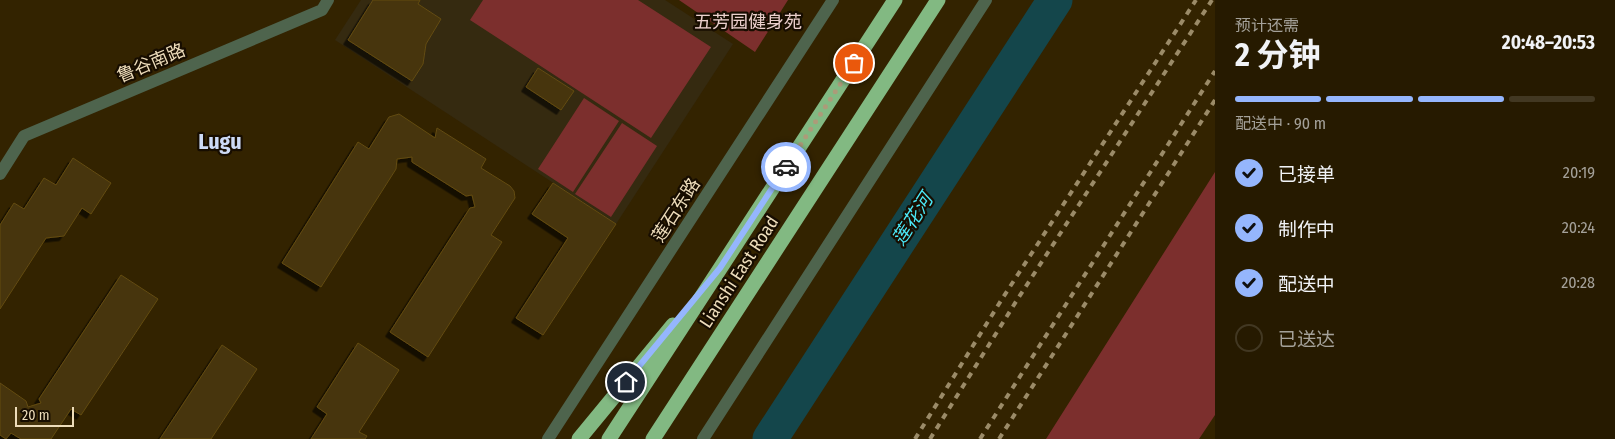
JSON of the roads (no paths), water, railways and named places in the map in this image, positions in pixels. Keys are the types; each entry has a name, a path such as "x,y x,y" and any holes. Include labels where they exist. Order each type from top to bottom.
{"highway":[{"name":"Lianshi East Road","path":"609,439 895,0"},
{"name":"Lianshi East Road","path":"653,439 938,0"},
{"path":"579,439 720,268"}],"street":[{"name":"鲁谷南路","path":"0,174 24,136 322,10 328,0"},
{"name":"莲石东路","path":"548,439 833,0"},
{"path":"703,439 986,0"}],"waterway":[{"name":"莲花河","path":"770,439 1055,0"}],"railway":[{"path":"915,439 1002,299 1196,0"},
{"path":"930,439 1017,300 1212,0"},
{"path":"980,439 1215,71"},
{"path":"999,439 1215,100"}],"district":[{"name":"Lugu","path":"220,141"}],"park label":[{"name":"五芳园健身苑","path":"748,22"}]}
